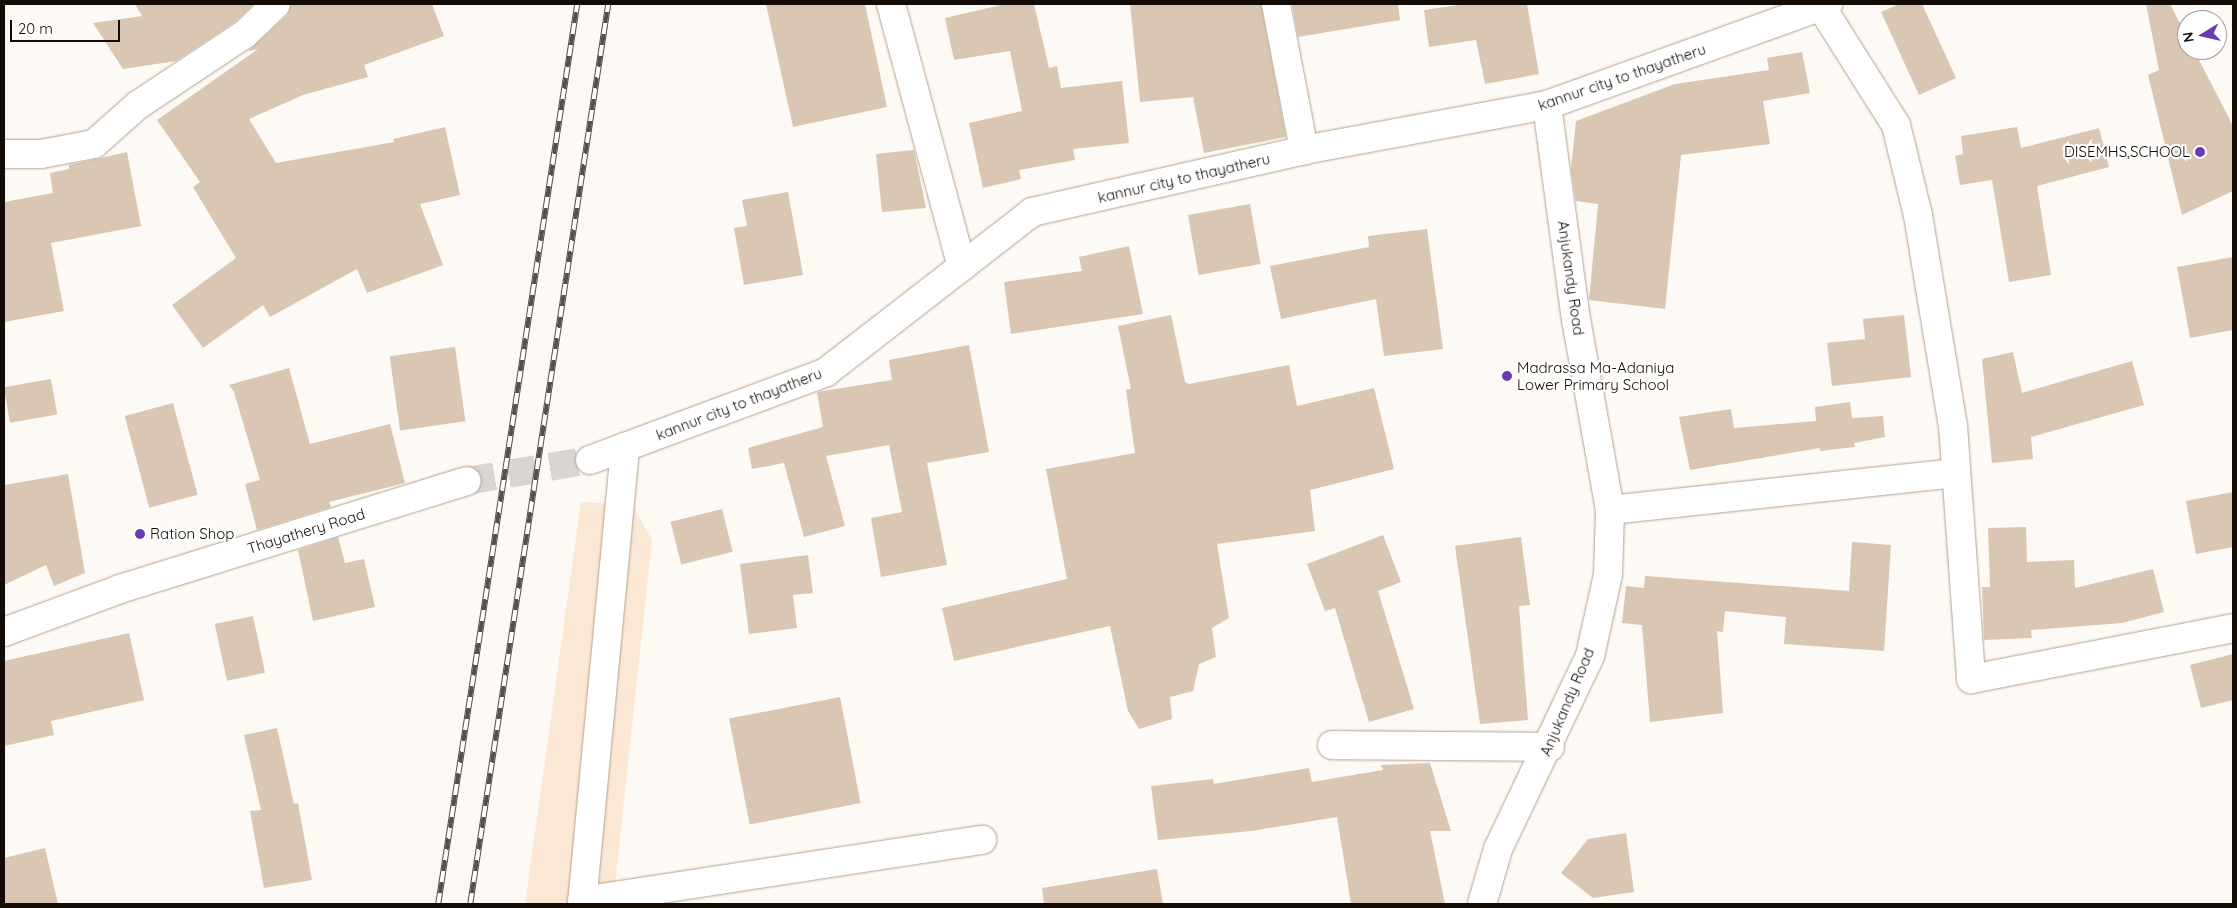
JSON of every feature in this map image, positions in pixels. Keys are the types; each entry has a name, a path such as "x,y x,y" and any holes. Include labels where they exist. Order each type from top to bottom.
{"street":[{"path":"4,154 41,154 94,144 138,106 245,34 276,4"},
{"path":"891,4 962,267"},
{"path":"1276,4 1304,150"},
{"path":"1825,6 1896,125 1918,215 1953,426 1971,679 2233,628"},
{"name":"kannur city to thayatheru","path":"590,460 826,372 1032,212 1304,150 1547,105 1825,6"},
{"name":"Anjukandy Road","path":"1482,904 1498,849 1550,747 1590,656 1608,574 1610,510 1576,320 1547,105"},
{"path":"625,447 582,902 982,840"},
{"path":"1610,510 1956,473"},
{"name":"Thayathery Road","path":"4,632 120,589 467,481"},
{"path":"1332,745 1550,747"}],"shaded area":[{"path":"581,502 632,505 652,540 613,904 525,904"}],"building":[{"path":"135,4 254,4 235,22 176,61 123,69 93,23 142,16"},
{"path":"291,4 432,4 444,36 364,65 368,77 303,95 249,119 276,163 394,142 393,139 445,127 460,195 420,204 443,265 367,293 357,269 270,317 263,305 203,348 172,305 236,258 193,187 200,182 157,120 258,49 248,51 287,15"},
{"path":"766,4 865,4 887,107 793,127"},
{"path":"1005,4 1034,4 1049,68 1057,66 1061,88 1122,81 1129,143 1073,149 1075,160 1019,170 1021,179 983,188 969,123 1022,111 1010,51 954,60 945,18"},
{"path":"1130,4 1261,4 1286,137 1204,153 1193,97 1140,102"},
{"path":"1292,4 1398,4 1400,20 1298,37"},
{"path":"1465,4 1527,4 1539,74 1485,84 1476,40 1429,47 1424,10"},
{"path":"1899,4 1922,4 1956,78 1919,95 1881,12"},
{"name":"DISEMHS,SCHOOL","path":"2146,4 2170,4 2177,18 2177,60 2199,60 2233,126 2233,191 2182,215 2148,75 2159,70"},
{"path":"1802,52 1810,93 1763,101 1770,144 1681,155 1665,309 1589,300 1598,204 1576,201 1571,169 1576,121 1675,84 1769,70 1767,58"},
{"path":"2017,127 2021,148 2099,128 2109,167 2037,186 2051,275 2009,282 1992,180 1960,185 1955,156 1963,154 1961,136"},
{"path":"914,150 926,208 882,212 876,154"},
{"path":"127,152 141,226 51,243 64,311 4,322 4,202 53,193 50,173 69,169 69,165"},
{"path":"788,192 803,275 744,285 734,228 747,226 742,200"},
{"path":"1250,204 1261,264 1199,275 1188,215"},
{"path":"1427,229 1443,349 1384,356 1376,299 1281,319 1270,266 1369,247 1368,236"},
{"path":"1129,246 1143,314 1011,334 1004,282 1082,271 1079,257"},
{"path":"2233,257 2233,330 2190,338 2177,267"},
{"path":"1171,315 1185,382 1189,384 1289,365 1297,406 1374,388 1394,469 1310,490 1315,531 1217,544 1229,618 1212,628 1216,657 1199,664 1193,691 1170,697 1172,719 1139,729 1128,711 1110,626 954,661 942,608 1067,579 1046,469 1135,453 1126,390 1131,389 1118,326"},
{"path":"1904,315 1911,377 1832,386 1827,343 1865,339 1863,319"},
{"path":"969,345 989,452 927,463 947,565 881,577 871,518 902,512 889,445 826,456 845,526 804,537 784,463 752,469 748,448 823,427 817,392 892,380 889,360"},
{"path":"455,347 465,421 400,430 390,356"},
{"path":"2013,352 2022,393 2132,361 2144,405 2031,437 2033,459 1992,463 1982,359"},
{"path":"289,368 310,444 390,424 405,483 329,502 331,507 257,530 245,484 260,480 234,392 229,385"},
{"path":"51,379 57,414 10,423 4,387"},
{"path":"1850,402 1852,418 1883,416 1885,437 1854,443 1855,447 1820,451 1820,448 1690,470 1679,417 1731,409 1734,428 1816,421 1815,407"},
{"path":"173,403 198,495 149,508 125,416"},
{"path":"68,474 85,573 54,586 46,565 4,585 4,485"},
{"path":"2233,492 2233,547 2196,554 2186,501"},
{"path":"722,509 733,552 681,565 671,522"},
{"path":"2026,527 2027,562 2074,560 2075,588 2153,569 2164,612 2122,623 2031,630 2032,638 1984,640 1982,587 1990,587 1988,528"},
{"path":"1383,535 1401,582 1378,591 1414,709 1369,722 1335,608 1325,611 1307,564"},
{"path":"338,537 345,563 364,559 375,607 313,621 298,550"},
{"path":"1521,537 1530,605 1519,606 1528,720 1480,724 1455,546"},
{"path":"1852,542 1891,545 1884,651 1784,644 1786,617 1725,611 1723,632 1717,631 1723,713 1650,722 1642,625 1622,623 1626,586 1644,588 1645,576 1849,591"},
{"path":"808,555 813,593 793,595 797,628 749,634 740,564"},
{"path":"253,616 265,673 227,681 215,624"},
{"path":"129,633 144,700 51,721 54,735 4,746 4,661"},
{"path":"2233,654 2233,700 2201,708 2190,665"},
{"path":"840,697 861,803 750,825 729,719"},
{"path":"277,728 294,804 298,803 312,880 264,888 250,811 261,810 244,735"},
{"path":"1430,763 1451,831 1430,831 1445,904 1351,904 1337,817 1251,831 1158,840 1151,786 1213,779 1214,784 1309,768 1312,782 1383,770 1381,765"},
{"path":"1626,833 1634,892 1593,898 1561,873 1588,839"},
{"path":"45,848 58,904 4,904 4,858"},
{"path":"1157,869 1163,904 1044,904 1042,888"}],"tunnel":[{"path":"467,481 590,460"}],"railway":[{"path":"438,904 577,4"},
{"path":"470,904 608,4"}],"place":[{"name":"DISEMHS,SCHOOL","path":"2200,152"},
{"name":"Madrassa Ma-Adaniya Lower Primary School","path":"1507,376"},
{"name":"Ration Shop","path":"140,534"}]}
